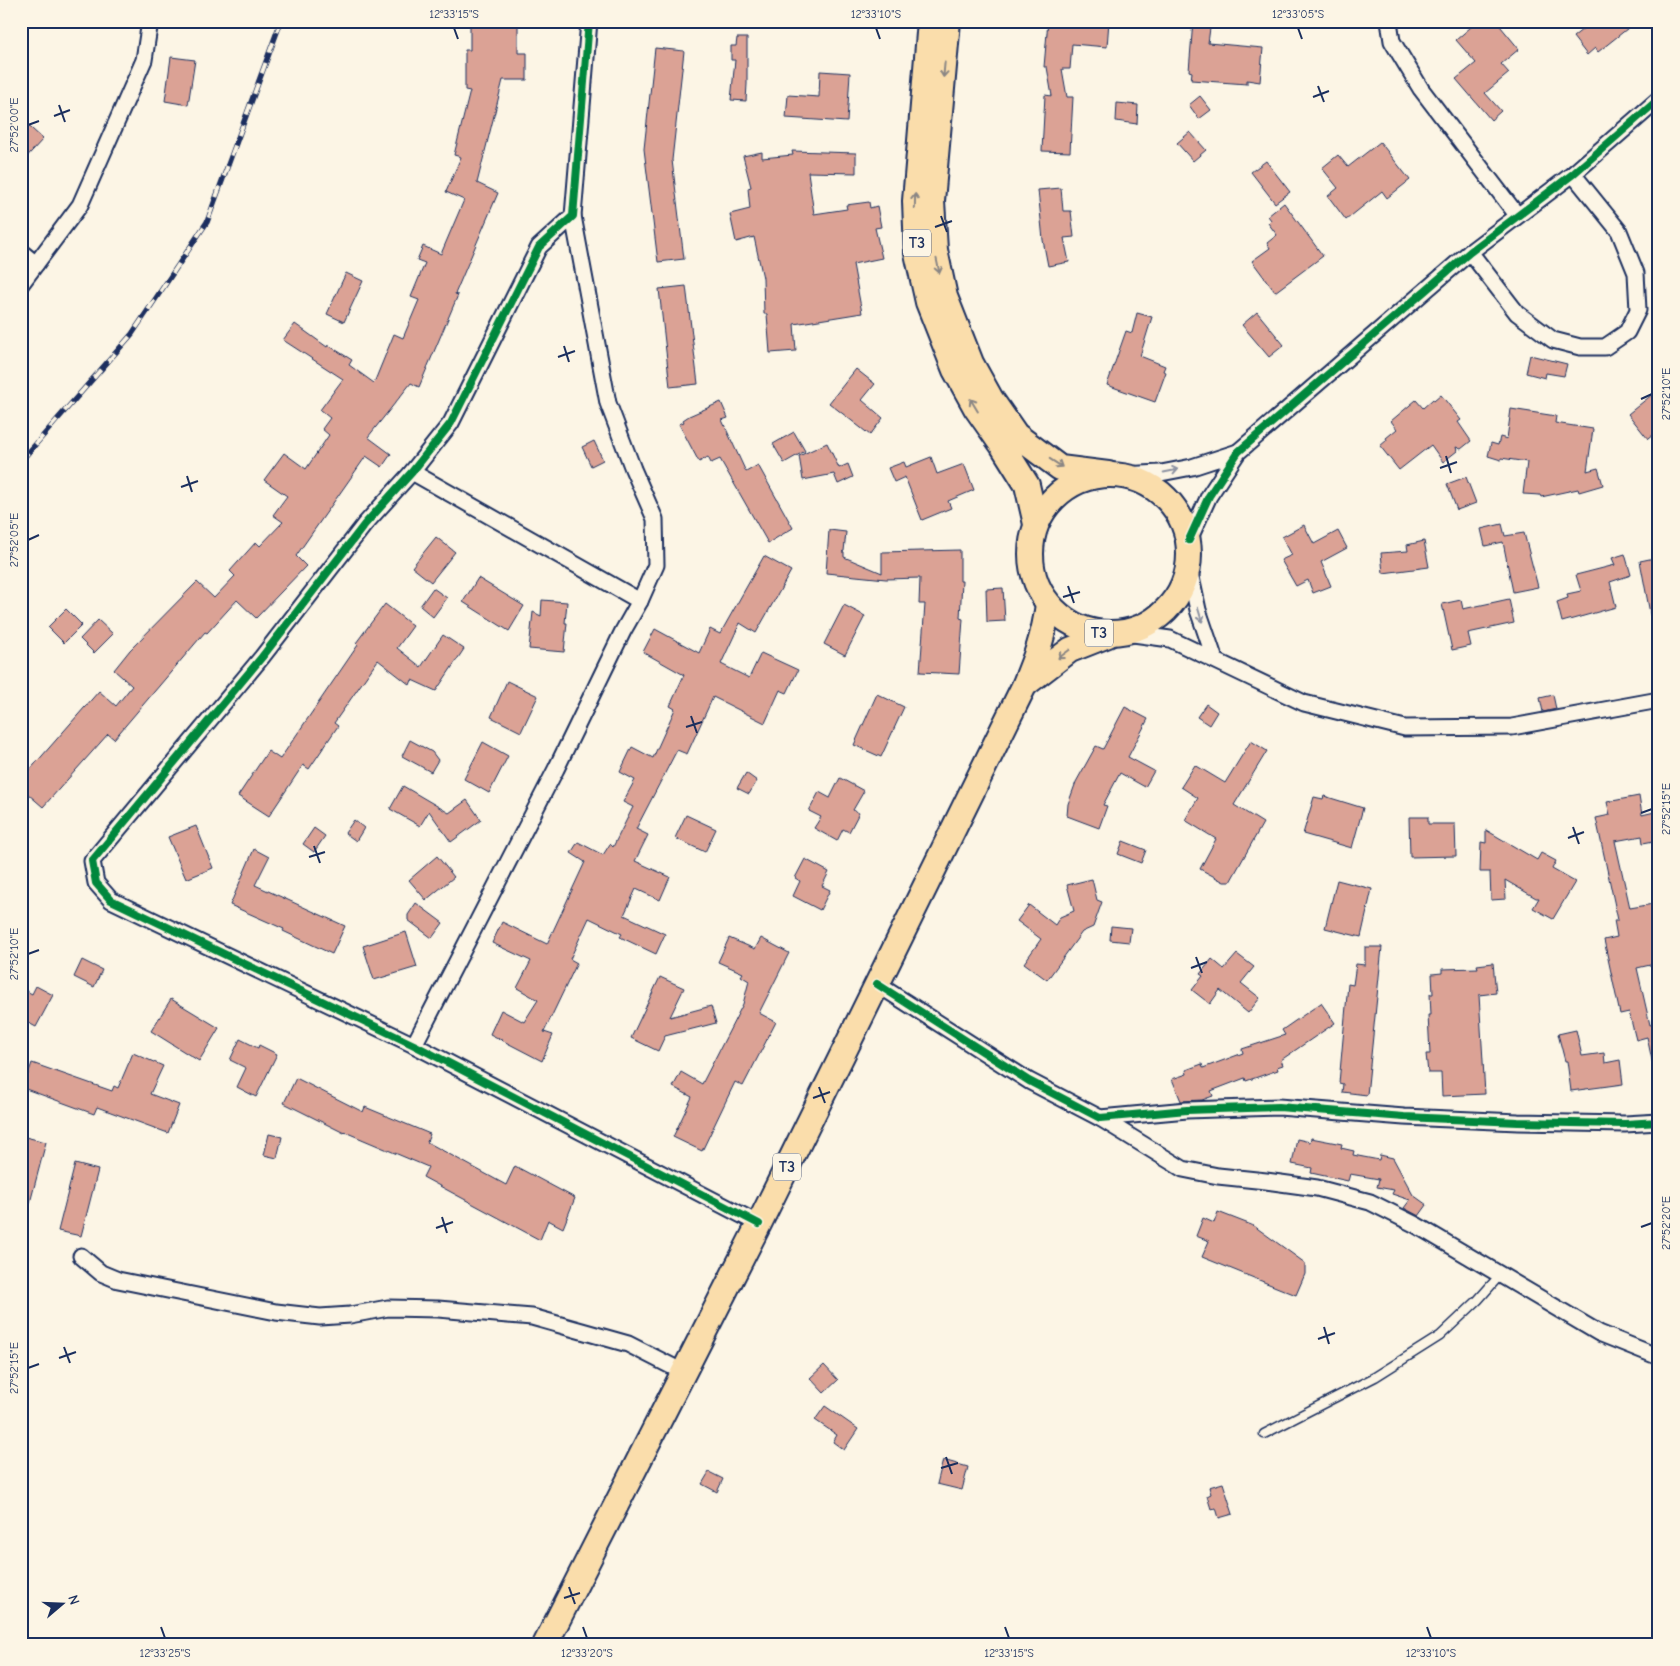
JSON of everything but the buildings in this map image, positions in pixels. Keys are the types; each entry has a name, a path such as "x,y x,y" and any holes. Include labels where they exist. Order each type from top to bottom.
{"highway":[{"name":"T3","path":"930,21 915,201 919,261 928,302 955,370 976,408 1027,485 1036,524"},
{"name":"T3","path":"948,21 932,201 935,250 945,297 971,362 990,399 1016,435 1060,468 1115,475 1146,482 1166,497 1181,517 1189,540 1189,568 1182,591 1168,610 1149,625 1070,650 1024,686"},
{"name":"T3","path":"1115,475 1086,478 1065,488 1048,504 1036,524 1031,545 1032,566 1037,586 1048,604 1065,620 1086,630 1117,634"},
{"name":"T3","path":"545,1645 759,1224 1024,686 1037,656 1045,630 1048,604"}],"street":[{"path":"21,284 80,205 144,60 150,21"},
{"path":"414,1045 556,769 656,565 655,519 608,403 573,216 589,21"},
{"path":"1389,21 1392,41 1421,89 1517,215"},
{"path":"1189,540 1209,496 1238,452 1470,252 1573,174 1659,99"},
{"path":"1470,252 1517,313 1553,340 1580,347 1605,347 1627,332 1638,310 1636,273 1619,231 1573,174"},
{"path":"573,216 539,247 451,423 412,472 365,524 262,657 92,860 96,883 111,900 414,1045 759,1224"},
{"path":"21,252 36,264"},
{"path":"1115,475 1161,473 1184,469 1238,452"},
{"path":"412,472 640,601"},
{"path":"1189,568 1198,610 1215,660"},
{"path":"1117,634 1170,640 1304,703 1405,728 1512,727 1659,700"},
{"path":"877,984 1029,1081 1100,1118 1183,1169 1218,1176 1317,1188 1370,1202 1416,1225 1599,1333 1659,1357"},
{"path":"1100,1118 1188,1110 1278,1107 1404,1117 1518,1122 1625,1124 1659,1122"},
{"path":"81,1256 101,1273 118,1280 276,1312 320,1317 350,1315 388,1308 438,1309 532,1317 628,1344 683,1372"}],"lane":[{"path":"1264,1434 1375,1377 1440,1336 1478,1300 1501,1274"}],"railway":[{"path":"21,461 132,334 207,222 281,21"}],"cycle path":[{"path":"589,21 573,216 539,247 451,423 412,472 365,524 262,657 92,861 96,883 111,900 414,1045 759,1224"},
{"path":"1189,540 1209,496 1238,452 1470,252 1573,174 1659,99"},
{"path":"877,984 1029,1081 1100,1118 1187,1110 1279,1107 1404,1117 1518,1122 1625,1124 1659,1122"}]}
